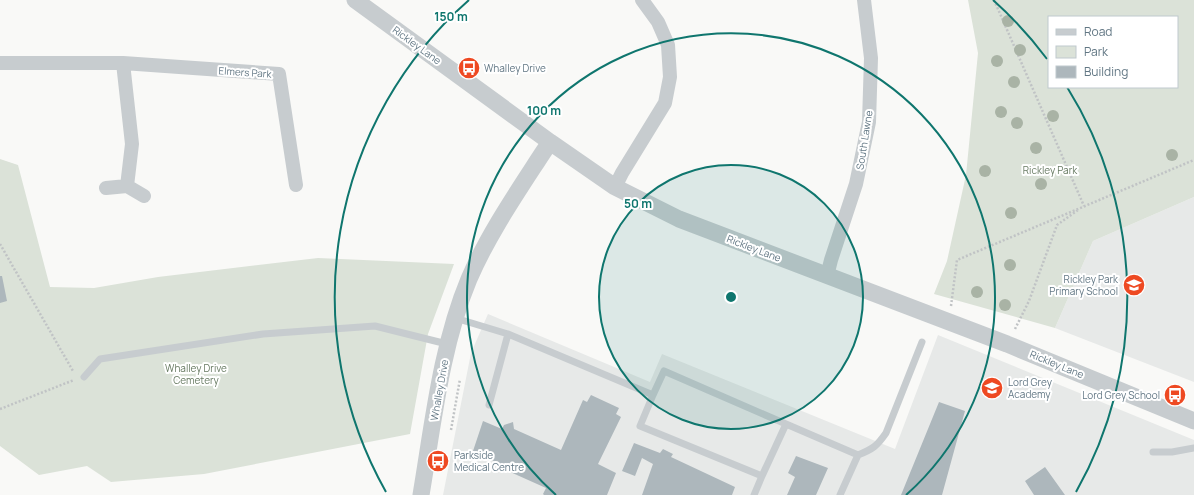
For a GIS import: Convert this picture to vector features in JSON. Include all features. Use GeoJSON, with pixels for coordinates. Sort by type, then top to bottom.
{"type":"FeatureCollection","features":[{"type":"Feature","properties":{"kind":"street"},"geometry":{"type":"LineString","coordinates":[[615,187],[664,103],[670,77],[668,45],[658,22],[642,0]]}},
{"type":"Feature","properties":{"kind":"street","name":"South Lawne"},"geometry":{"type":"LineString","coordinates":[[827,276],[856,184],[869,122],[871,58],[864,0]]}},
{"type":"Feature","properties":{"kind":"street","name":"Rickley Lane"},"geometry":{"type":"LineString","coordinates":[[360,2],[550,142],[615,187],[680,219],[1007,344],[1194,421]]}},
{"type":"Feature","properties":{"kind":"street","name":"Elmers Park"},"geometry":{"type":"LineString","coordinates":[[0,63],[123,63],[279,74],[296,185]]}},
{"type":"Feature","properties":{"kind":"street"},"geometry":{"type":"LineString","coordinates":[[123,63],[132,144],[127,186]]}},
{"type":"Feature","properties":{"kind":"street","name":"Whalley Drive"},"geometry":{"type":"LineString","coordinates":[[421,495],[447,344],[455,318],[469,280],[489,237],[550,142]]}},
{"type":"Feature","properties":{"kind":"street"},"geometry":{"type":"LineString","coordinates":[[106,188],[127,186],[144,196]]}},
{"type":"Feature","properties":{"kind":"lane"},"geometry":{"type":"LineString","coordinates":[[455,318],[508,334],[653,395]]}},
{"type":"Feature","properties":{"kind":"lane"},"geometry":{"type":"LineString","coordinates":[[84,377],[100,359],[263,334],[375,326],[447,344]]}},
{"type":"Feature","properties":{"kind":"lane"},"geometry":{"type":"LineString","coordinates":[[489,405],[508,334]]}},
{"type":"Feature","properties":{"kind":"lane"},"geometry":{"type":"LineString","coordinates":[[840,495],[858,455],[870,450],[878,444],[886,433],[922,342]]}},
{"type":"Feature","properties":{"kind":"lane"},"geometry":{"type":"LineString","coordinates":[[762,476],[640,426],[664,371],[858,455]]}},
{"type":"Feature","properties":{"kind":"lane"},"geometry":{"type":"LineString","coordinates":[[754,495],[786,424]]}},
{"type":"Feature","properties":{"kind":"lane"},"geometry":{"type":"LineString","coordinates":[[1153,452],[1172,452],[1194,448]]}},
{"type":"Feature","properties":{"kind":"path"},"geometry":{"type":"LineString","coordinates":[[994,0],[1084,206]]}},
{"type":"Feature","properties":{"kind":"path"},"geometry":{"type":"LineString","coordinates":[[950,322],[957,260],[1194,160]]}},
{"type":"Feature","properties":{"kind":"path"},"geometry":{"type":"LineString","coordinates":[[1007,344],[1029,301],[1057,225],[1084,206]]}},
{"type":"Feature","properties":{"kind":"path"},"geometry":{"type":"LineString","coordinates":[[0,244],[73,371],[84,377]]}},
{"type":"Feature","properties":{"kind":"path"},"geometry":{"type":"LineString","coordinates":[[0,409],[84,377]]}},
{"type":"Feature","properties":{"kind":"shaded area","name":"Rickley Park Primary School"},"geometry":{"type":"Polygon","coordinates":[[[1194,197],[1194,382],[1055,328],[1093,241],[1194,197]]]}},
{"type":"Feature","properties":{"kind":"shaded area"},"geometry":{"type":"Polygon","coordinates":[[[488,314],[650,382],[662,354],[895,449],[938,335],[1194,440],[1194,495],[443,495],[471,353],[488,314]]]}},
{"type":"Feature","properties":{"kind":"green space","name":"Rickley Park"},"geometry":{"type":"Polygon","coordinates":[[[968,0],[1194,0],[1194,197],[1093,241],[1055,328],[934,294],[947,261],[966,175],[978,53],[968,0]]]}},
{"type":"Feature","properties":{"kind":"green space","name":"Whalley Drive Cemetery"},"geometry":{"type":"Polygon","coordinates":[[[0,159],[18,165],[50,287],[94,288],[158,277],[318,258],[454,264],[428,334],[410,434],[204,474],[111,482],[87,466],[39,475],[0,446],[0,159]]]}},
{"type":"Feature","properties":{"kind":"building"},"geometry":{"type":"Polygon","coordinates":[[[0,276],[2,276],[7,301],[0,303],[0,276]]]}},
{"type":"Feature","properties":{"kind":"building"},"geometry":{"type":"Polygon","coordinates":[[[591,395],[619,408],[616,414],[621,417],[598,464],[616,473],[607,495],[544,495],[543,494],[546,488],[497,466],[497,462],[472,454],[483,421],[502,429],[504,425],[513,422],[514,429],[561,450],[583,400],[587,402],[591,395]]]}},
{"type":"Feature","properties":{"kind":"building"},"geometry":{"type":"Polygon","coordinates":[[[939,402],[965,411],[942,495],[901,495],[939,402]]]}},
{"type":"Feature","properties":{"kind":"building"},"geometry":{"type":"Polygon","coordinates":[[[634,443],[660,453],[663,449],[673,454],[671,457],[735,487],[732,495],[642,495],[653,464],[642,458],[635,476],[622,471],[634,443]]]}},
{"type":"Feature","properties":{"kind":"building"},"geometry":{"type":"Polygon","coordinates":[[[796,456],[828,468],[816,495],[787,495],[795,477],[788,473],[796,456]]]}},
{"type":"Feature","properties":{"kind":"building"},"geometry":{"type":"Polygon","coordinates":[[[1045,467],[1065,495],[1034,495],[1025,481],[1045,467]]]}},
{"type":"Feature","properties":{"kind":"place","name":"Whalley Drive"},"geometry":{"type":"Point","coordinates":[469,68]}},
{"type":"Feature","properties":{"kind":"place","name":"Rickley Park Primary School"},"geometry":{"type":"Point","coordinates":[1134,285]}},
{"type":"Feature","properties":{"kind":"place","name":"Lord Grey Academy"},"geometry":{"type":"Point","coordinates":[992,388]}},
{"type":"Feature","properties":{"kind":"place","name":"Lord Grey School"},"geometry":{"type":"Point","coordinates":[1175,395]}},
{"type":"Feature","properties":{"kind":"place","name":"Parkside Medical Centre"},"geometry":{"type":"Point","coordinates":[438,461]}}]}
